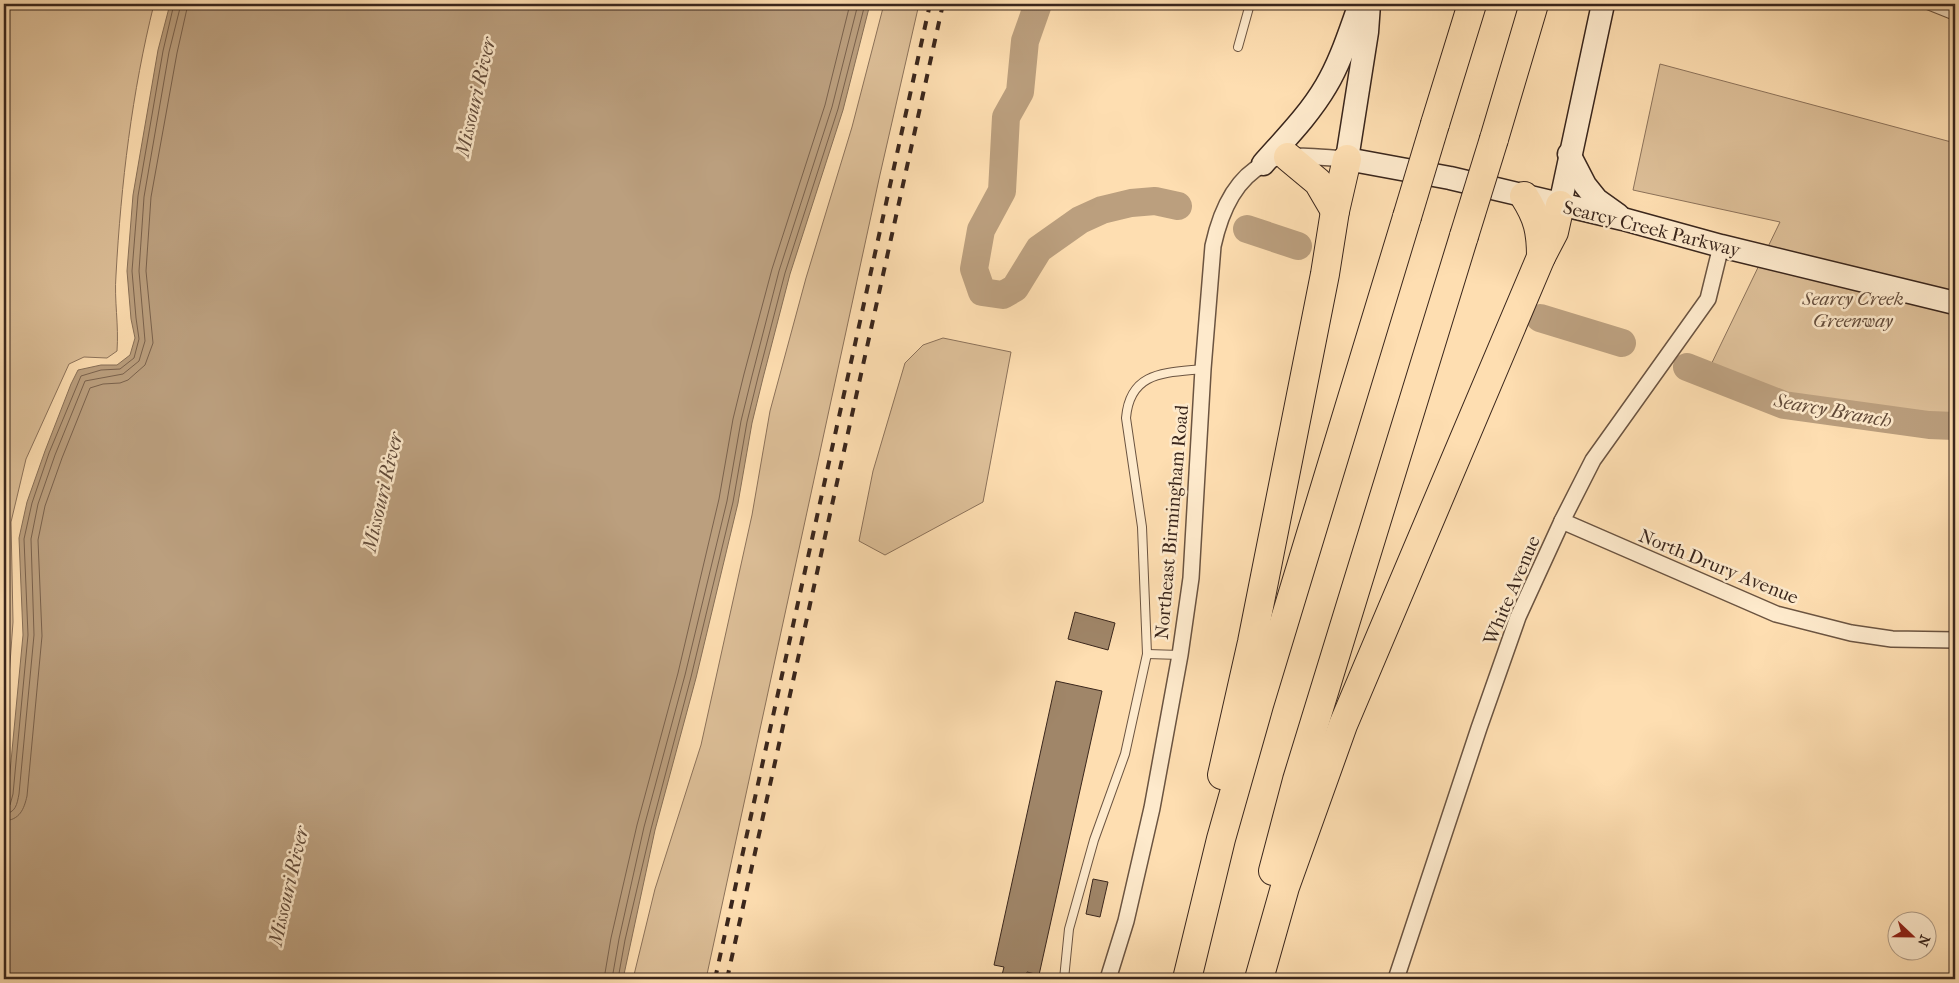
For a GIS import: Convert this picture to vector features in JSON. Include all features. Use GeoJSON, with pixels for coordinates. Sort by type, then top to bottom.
{"type":"FeatureCollection","features":[{"type":"Feature","properties":{"kind":"highway"},"geometry":{"type":"LineString","coordinates":[[1187,979],[1221,839],[1259,705],[1472,4]]}},
{"type":"Feature","properties":{"kind":"highway"},"geometry":{"type":"LineString","coordinates":[[1247,979],[1261,916],[1297,780],[1534,4]]}},
{"type":"Feature","properties":{"kind":"highway"},"geometry":{"type":"LineString","coordinates":[[1221,839],[1219,820],[1220,785],[1250,650],[1325,274],[1335,210],[1347,159]]}},
{"type":"Feature","properties":{"kind":"highway"},"geometry":{"type":"LineString","coordinates":[[1276,161],[1318,182],[1335,210]]}},
{"type":"Feature","properties":{"kind":"highway"},"geometry":{"type":"LineString","coordinates":[[1524,196],[1538,222],[1541,236],[1541,257]]}},
{"type":"Feature","properties":{"kind":"highway"},"geometry":{"type":"LineString","coordinates":[[1259,979],[1285,887],[1343,725],[1541,257],[1554,232],[1560,205]]}},
{"type":"Feature","properties":{"kind":"main road"},"geometry":{"type":"LineString","coordinates":[[1276,161],[1327,84],[1346,43],[1360,4]]}},
{"type":"Feature","properties":{"kind":"main road"},"geometry":{"type":"LineString","coordinates":[[1347,159],[1370,4]]}},
{"type":"Feature","properties":{"kind":"main road"},"geometry":{"type":"LineString","coordinates":[[1560,205],[1602,4]]}},
{"type":"Feature","properties":{"kind":"main road"},"geometry":{"type":"LineString","coordinates":[[1570,154],[1585,185],[1597,200],[1623,219]]}},
{"type":"Feature","properties":{"kind":"main road","name":"Searcy Creek Parkway"},"geometry":{"type":"LineString","coordinates":[[1347,159],[1450,178],[1623,219],[1721,246],[1955,303]]}},
{"type":"Feature","properties":{"kind":"street"},"geometry":{"type":"LineString","coordinates":[[1276,161],[1347,159]]}},
{"type":"Feature","properties":{"kind":"street","name":"Northeast Birmingham Road"},"geometry":{"type":"LineString","coordinates":[[1108,979],[1126,920],[1152,808],[1180,655],[1191,578],[1203,369],[1216,230],[1222,214],[1240,182],[1252,170],[1276,161]]}},
{"type":"Feature","properties":{"kind":"street","name":"White Avenue"},"geometry":{"type":"LineString","coordinates":[[1396,979],[1479,728],[1518,617],[1562,521],[1593,460],[1708,299],[1721,246]]}},
{"type":"Feature","properties":{"kind":"street","name":"North Drury Avenue"},"geometry":{"type":"LineString","coordinates":[[1562,521],[1776,614],[1851,633],[1884,638],[1934,641],[1955,640]]}},
{"type":"Feature","properties":{"kind":"lane"},"geometry":{"type":"LineString","coordinates":[[1238,47],[1250,4]]}},
{"type":"Feature","properties":{"kind":"lane"},"geometry":{"type":"LineString","coordinates":[[1925,4],[1955,16]]}},
{"type":"Feature","properties":{"kind":"lane"},"geometry":{"type":"LineString","coordinates":[[1064,979],[1069,929],[1094,840],[1125,754],[1148,654],[1142,527],[1126,418],[1127,407],[1130,395],[1140,383],[1153,376],[1203,369]]}},
{"type":"Feature","properties":{"kind":"lane"},"geometry":{"type":"LineString","coordinates":[[1148,654],[1180,655]]}},
{"type":"Feature","properties":{"kind":"green space"},"geometry":{"type":"Polygon","coordinates":[[[4,4],[154,4],[139,71],[124,172],[116,284],[117,351],[107,358],[84,357],[69,364],[26,459],[11,522],[13,622],[4,746],[4,4]]]}},
{"type":"Feature","properties":{"kind":"green space"},"geometry":{"type":"Polygon","coordinates":[[[884,4],[919,4],[879,179],[706,979],[633,979],[655,889],[701,745],[752,515],[770,411],[806,278],[852,127],[884,4]]]}},
{"type":"Feature","properties":{"kind":"green space","name":"Searcy Creek Greenway"},"geometry":{"type":"Polygon","coordinates":[[[1660,64],[1955,143],[1955,426],[1929,425],[1784,405],[1706,375],[1780,222],[1633,190],[1660,64]]]}},
{"type":"Feature","properties":{"kind":"green space"},"geometry":{"type":"Polygon","coordinates":[[[943,338],[1011,352],[983,502],[885,555],[859,541],[873,471],[905,363],[923,345],[943,338]]]}},
{"type":"Feature","properties":{"kind":"water","name":"Missouri River"},"geometry":{"type":"Polygon","coordinates":[[[170,4],[870,4],[843,110],[790,274],[763,378],[752,423],[738,503],[696,678],[655,830],[623,979],[4,979],[4,811],[8,793],[23,635],[19,538],[27,502],[45,451],[78,370],[101,365],[117,365],[130,355],[135,338],[131,319],[127,271],[133,195],[158,50],[170,4]]]}},
{"type":"Feature","properties":{"kind":"building"},"geometry":{"type":"Polygon","coordinates":[[[1075,612],[1115,623],[1108,650],[1068,639],[1075,612]]]}},
{"type":"Feature","properties":{"kind":"building"},"geometry":{"type":"Polygon","coordinates":[[[1056,681],[1102,691],[1039,975],[1027,972],[1026,979],[1001,979],[1004,967],[994,965],[1056,681]]]}},
{"type":"Feature","properties":{"kind":"building"},"geometry":{"type":"Polygon","coordinates":[[[1093,879],[1108,882],[1100,917],[1086,914],[1093,879]]]}},
{"type":"Feature","properties":{"kind":"waterway","name":"Searcy Branch"},"geometry":{"type":"LineString","coordinates":[[1038,4],[1025,41],[1020,92],[1006,117],[1002,191],[981,230],[974,269],[982,292],[1003,295],[1015,288],[1039,249],[1080,220],[1102,210],[1131,203],[1155,201],[1178,206]]}},
{"type":"Feature","properties":{"kind":"waterway","name":"Searcy Branch"},"geometry":{"type":"LineString","coordinates":[[1247,229],[1298,246]]}},
{"type":"Feature","properties":{"kind":"waterway","name":"Searcy Branch"},"geometry":{"type":"LineString","coordinates":[[1540,318],[1622,343]]}},
{"type":"Feature","properties":{"kind":"waterway","name":"Searcy Branch"},"geometry":{"type":"LineString","coordinates":[[1687,367],[1784,405],[1929,425],[1955,426]]}},
{"type":"Feature","properties":{"kind":"railway"},"geometry":{"type":"LineString","coordinates":[[715,979],[930,4]]}},
{"type":"Feature","properties":{"kind":"railway"},"geometry":{"type":"LineString","coordinates":[[727,979],[943,4]]}}]}
